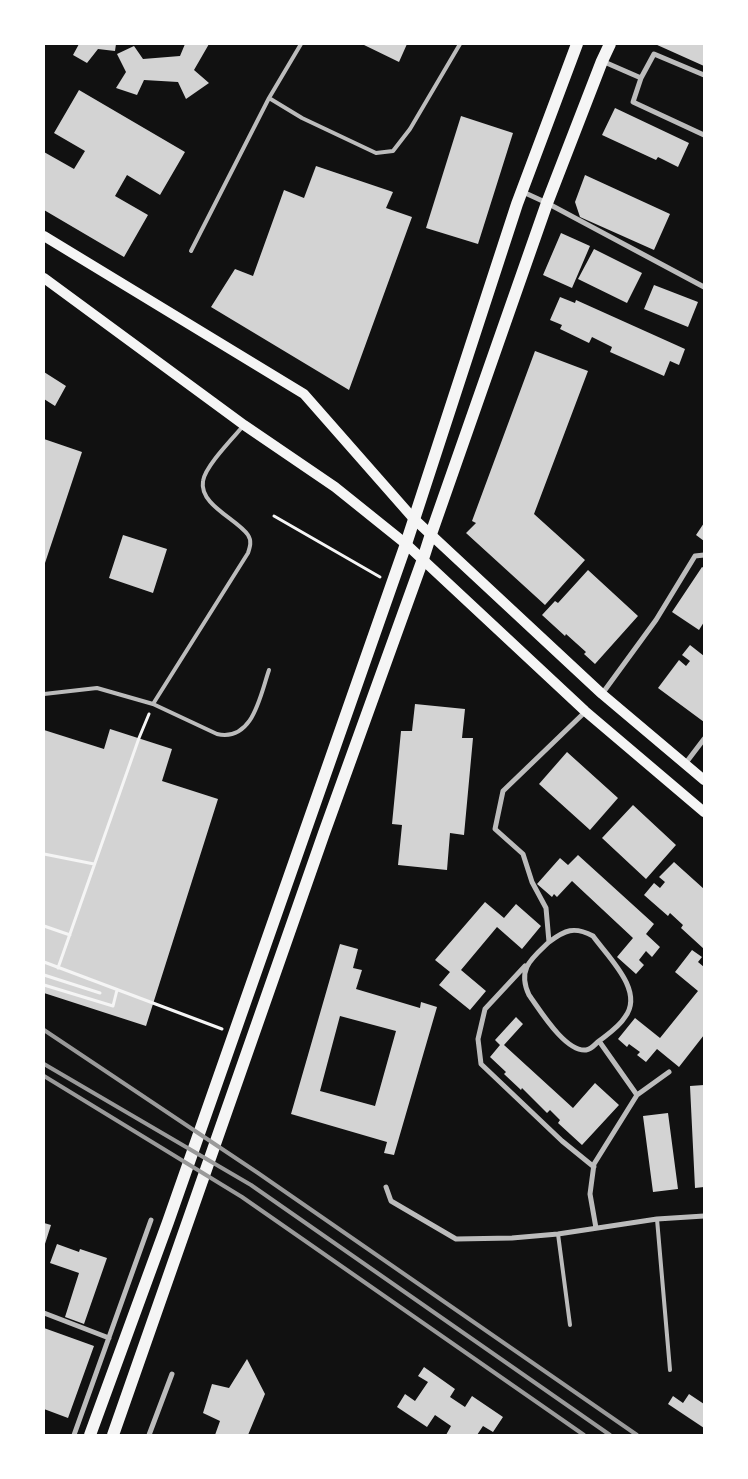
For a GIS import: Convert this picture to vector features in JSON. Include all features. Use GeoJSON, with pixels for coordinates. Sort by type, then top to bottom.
{"type":"FeatureCollection","features":[{"type":"Feature","properties":{"kind":"main road"},"geometry":{"type":"LineString","coordinates":[[113,1435],[547,203],[610,44]]}},
{"type":"Feature","properties":{"kind":"main road"},"geometry":{"type":"LineString","coordinates":[[91,1433],[171,1212],[406,544],[522,192],[574,45]]}},
{"type":"Feature","properties":{"kind":"main road"},"geometry":{"type":"LineString","coordinates":[[44,236],[304,394],[413,518],[602,694],[704,780]]}},
{"type":"Feature","properties":{"kind":"main road"},"geometry":{"type":"LineString","coordinates":[[44,278],[244,425],[335,487],[406,544],[585,711],[704,812]]}},
{"type":"Feature","properties":{"kind":"street"},"geometry":{"type":"LineString","coordinates":[[704,75],[654,54],[641,78],[633,102],[704,135]]}},
{"type":"Feature","properties":{"kind":"street"},"geometry":{"type":"LineString","coordinates":[[602,61],[641,78]]}},
{"type":"Feature","properties":{"kind":"street"},"geometry":{"type":"LineString","coordinates":[[522,192],[547,203],[704,287]]}},
{"type":"Feature","properties":{"kind":"street"},"geometry":{"type":"LineString","coordinates":[[602,694],[656,620],[696,556],[704,555]]}},
{"type":"Feature","properties":{"kind":"street"},"geometry":{"type":"LineString","coordinates":[[549,942],[546,908],[532,882],[523,854],[495,829],[503,791],[585,711]]}},
{"type":"Feature","properties":{"kind":"street"},"geometry":{"type":"LineString","coordinates":[[685,764],[704,739]]}},
{"type":"Feature","properties":{"kind":"street"},"geometry":{"type":"LineString","coordinates":[[527,963],[524,972],[529,995],[561,1037],[578,1048],[586,1050],[618,1026],[630,1009],[632,1000],[628,983],[593,936],[577,930],[560,933],[527,963],[485,1010],[478,1039],[481,1064],[562,1141],[594,1167]]}},
{"type":"Feature","properties":{"kind":"street"},"geometry":{"type":"LineString","coordinates":[[599,1041],[638,1095]]}},
{"type":"Feature","properties":{"kind":"street"},"geometry":{"type":"LineString","coordinates":[[596,1228],[590,1194],[594,1167],[638,1095],[669,1072]]}},
{"type":"Feature","properties":{"kind":"street"},"geometry":{"type":"LineString","coordinates":[[386,1187],[391,1201],[456,1239],[512,1238],[558,1234],[657,1219],[704,1216]]}},
{"type":"Feature","properties":{"kind":"street"},"geometry":{"type":"LineString","coordinates":[[74,1435],[152,1220]]}},
{"type":"Feature","properties":{"kind":"street"},"geometry":{"type":"LineString","coordinates":[[44,1313],[109,1338]]}},
{"type":"Feature","properties":{"kind":"street"},"geometry":{"type":"LineString","coordinates":[[149,1435],[172,1374]]}},
{"type":"Feature","properties":{"kind":"lane"},"geometry":{"type":"LineString","coordinates":[[191,251],[270,98],[301,44]]}},
{"type":"Feature","properties":{"kind":"lane"},"geometry":{"type":"LineString","coordinates":[[270,98],[302,118],[376,154],[393,151],[410,129],[460,44]]}},
{"type":"Feature","properties":{"kind":"lane"},"geometry":{"type":"LineString","coordinates":[[153,704],[248,553],[250,544],[248,535],[215,507],[204,492],[202,481],[208,469],[244,425]]}},
{"type":"Feature","properties":{"kind":"lane"},"geometry":{"type":"LineString","coordinates":[[44,694],[97,688],[153,704],[217,734],[226,736],[244,730],[251,720],[269,670]]}},
{"type":"Feature","properties":{"kind":"lane"},"geometry":{"type":"LineString","coordinates":[[657,1219],[670,1370]]}},
{"type":"Feature","properties":{"kind":"lane"},"geometry":{"type":"LineString","coordinates":[[558,1234],[570,1325]]}},
{"type":"Feature","properties":{"kind":"path"},"geometry":{"type":"LineString","coordinates":[[274,516],[380,577]]}},
{"type":"Feature","properties":{"kind":"path"},"geometry":{"type":"LineString","coordinates":[[58,968],[139,738],[153,704]]}},
{"type":"Feature","properties":{"kind":"path"},"geometry":{"type":"LineString","coordinates":[[44,854],[94,864]]}},
{"type":"Feature","properties":{"kind":"path"},"geometry":{"type":"LineString","coordinates":[[44,926],[70,936]]}},
{"type":"Feature","properties":{"kind":"path"},"geometry":{"type":"LineString","coordinates":[[44,962],[222,1030],[226,1020]]}},
{"type":"Feature","properties":{"kind":"path"},"geometry":{"type":"LineString","coordinates":[[44,975],[100,993]]}},
{"type":"Feature","properties":{"kind":"path"},"geometry":{"type":"LineString","coordinates":[[44,985],[113,1006],[118,990]]}},
{"type":"Feature","properties":{"kind":"building"},"geometry":{"type":"Polygon","coordinates":[[[79,44],[116,44],[115,51],[98,49],[87,63],[73,55],[79,44]]]}},
{"type":"Feature","properties":{"kind":"building"},"geometry":{"type":"Polygon","coordinates":[[[185,44],[209,44],[194,70],[209,83],[186,99],[178,82],[144,80],[137,95],[116,88],[126,72],[117,54],[134,46],[143,59],[180,56],[185,44]]]}},
{"type":"Feature","properties":{"kind":"building"},"geometry":{"type":"Polygon","coordinates":[[[362,44],[407,44],[399,62],[362,44]]]}},
{"type":"Feature","properties":{"kind":"building"},"geometry":{"type":"Polygon","coordinates":[[[655,44],[704,44],[704,66],[655,44]]]}},
{"type":"Feature","properties":{"kind":"building"},"geometry":{"type":"Polygon","coordinates":[[[79,90],[185,152],[160,195],[127,175],[115,196],[148,215],[124,257],[44,210],[44,152],[74,169],[85,151],[54,133],[79,90]]]}},
{"type":"Feature","properties":{"kind":"building"},"geometry":{"type":"Polygon","coordinates":[[[615,108],[689,143],[678,167],[658,157],[656,160],[602,135],[615,108]]]}},
{"type":"Feature","properties":{"kind":"building"},"geometry":{"type":"Polygon","coordinates":[[[461,116],[513,133],[478,244],[426,228],[461,116]]]}},
{"type":"Feature","properties":{"kind":"building"},"geometry":{"type":"Polygon","coordinates":[[[316,166],[393,192],[386,208],[412,217],[349,390],[211,307],[235,269],[253,276],[284,190],[304,198],[316,166]]]}},
{"type":"Feature","properties":{"kind":"building"},"geometry":{"type":"Polygon","coordinates":[[[585,175],[670,214],[654,250],[580,217],[575,202],[585,175]]]}},
{"type":"Feature","properties":{"kind":"building"},"geometry":{"type":"Polygon","coordinates":[[[561,233],[590,246],[572,288],[543,275],[561,233]]]}},
{"type":"Feature","properties":{"kind":"building"},"geometry":{"type":"Polygon","coordinates":[[[594,249],[642,273],[627,303],[578,279],[594,249]]]}},
{"type":"Feature","properties":{"kind":"building"},"geometry":{"type":"Polygon","coordinates":[[[654,285],[698,302],[688,327],[644,309],[654,285]]]}},
{"type":"Feature","properties":{"kind":"building"},"geometry":{"type":"Polygon","coordinates":[[[560,297],[575,303],[576,300],[685,349],[679,365],[670,361],[664,376],[610,352],[612,347],[592,337],[589,343],[560,329],[562,325],[550,320],[560,297]]]}},
{"type":"Feature","properties":{"kind":"building"},"geometry":{"type":"Polygon","coordinates":[[[535,351],[588,371],[534,514],[585,560],[545,605],[466,533],[476,523],[472,521],[535,351]]]}},
{"type":"Feature","properties":{"kind":"building"},"geometry":{"type":"Polygon","coordinates":[[[44,372],[66,386],[55,406],[44,399],[44,372]]]}},
{"type":"Feature","properties":{"kind":"building"},"geometry":{"type":"Polygon","coordinates":[[[44,439],[82,452],[44,566],[44,439]]]}},
{"type":"Feature","properties":{"kind":"building"},"geometry":{"type":"Polygon","coordinates":[[[704,523],[704,541],[696,535],[704,523]]]}},
{"type":"Feature","properties":{"kind":"building"},"geometry":{"type":"Polygon","coordinates":[[[123,535],[167,549],[153,593],[109,578],[123,535]]]}},
{"type":"Feature","properties":{"kind":"building"},"geometry":{"type":"Polygon","coordinates":[[[702,567],[704,568],[704,622],[699,630],[672,612],[702,567]]]}},
{"type":"Feature","properties":{"kind":"building"},"geometry":{"type":"Polygon","coordinates":[[[588,570],[638,616],[595,664],[584,654],[586,652],[542,615],[555,601],[558,603],[588,570]]]}},
{"type":"Feature","properties":{"kind":"building"},"geometry":{"type":"Polygon","coordinates":[[[690,645],[704,656],[704,722],[658,688],[679,660],[686,666],[690,661],[682,655],[690,645]]]}},
{"type":"Feature","properties":{"kind":"building"},"geometry":{"type":"Polygon","coordinates":[[[415,704],[465,709],[462,738],[473,738],[464,835],[450,833],[447,870],[398,865],[402,825],[392,824],[401,731],[412,731],[415,704]]]}},
{"type":"Feature","properties":{"kind":"building"},"geometry":{"type":"Polygon","coordinates":[[[110,729],[172,749],[162,781],[218,799],[146,1026],[44,993],[44,730],[104,749],[110,729]]]}},
{"type":"Feature","properties":{"kind":"building"},"geometry":{"type":"Polygon","coordinates":[[[567,752],[618,798],[590,830],[539,784],[567,752]]]}},
{"type":"Feature","properties":{"kind":"building"},"geometry":{"type":"Polygon","coordinates":[[[633,805],[676,845],[646,879],[602,838],[633,805]]]}},
{"type":"Feature","properties":{"kind":"building"},"geometry":{"type":"Polygon","coordinates":[[[578,855],[654,924],[646,934],[660,947],[652,957],[646,951],[639,960],[644,965],[636,974],[617,957],[633,938],[572,881],[557,897],[554,894],[552,897],[537,884],[560,858],[568,865],[578,855]]]}},
{"type":"Feature","properties":{"kind":"building"},"geometry":{"type":"Polygon","coordinates":[[[674,862],[704,889],[704,949],[681,928],[683,925],[670,913],[668,916],[644,895],[654,883],[660,888],[665,882],[659,877],[674,862]]]}},
{"type":"Feature","properties":{"kind":"building"},"geometry":{"type":"Polygon","coordinates":[[[485,902],[504,918],[516,904],[541,926],[522,949],[497,927],[461,970],[486,991],[470,1010],[439,985],[450,972],[435,960],[485,902]]]}},
{"type":"Feature","properties":{"kind":"building"},"geometry":{"type":"Polygon","coordinates":[[[340,944],[358,949],[353,968],[362,970],[356,989],[420,1008],[421,1002],[437,1007],[394,1155],[384,1153],[387,1142],[291,1114],[340,944]],[[340,1016],[320,1091],[375,1106],[396,1031],[340,1016]]]}},
{"type":"Feature","properties":{"kind":"building"},"geometry":{"type":"Polygon","coordinates":[[[692,950],[702,957],[698,962],[704,967],[704,1035],[679,1067],[657,1049],[646,1062],[637,1055],[640,1052],[629,1044],[627,1047],[618,1039],[635,1018],[660,1038],[698,991],[675,972],[692,950]]]}},
{"type":"Feature","properties":{"kind":"building"},"geometry":{"type":"Polygon","coordinates":[[[516,1017],[523,1024],[504,1045],[573,1108],[595,1083],[619,1105],[582,1145],[558,1123],[560,1120],[550,1110],[547,1113],[522,1088],[521,1090],[504,1074],[506,1072],[490,1057],[500,1045],[495,1040],[516,1017]]]}},
{"type":"Feature","properties":{"kind":"building"},"geometry":{"type":"Polygon","coordinates":[[[704,1085],[704,1187],[695,1188],[690,1086],[704,1085]]]}},
{"type":"Feature","properties":{"kind":"building"},"geometry":{"type":"Polygon","coordinates":[[[668,1113],[678,1189],[653,1192],[643,1116],[668,1113]]]}},
{"type":"Feature","properties":{"kind":"building"},"geometry":{"type":"Polygon","coordinates":[[[44,1223],[51,1225],[44,1247],[44,1223]]]}},
{"type":"Feature","properties":{"kind":"building"},"geometry":{"type":"Polygon","coordinates":[[[57,1244],[79,1252],[80,1249],[107,1258],[84,1324],[65,1317],[79,1273],[50,1263],[57,1244]]]}},
{"type":"Feature","properties":{"kind":"building"},"geometry":{"type":"Polygon","coordinates":[[[44,1328],[94,1346],[68,1418],[44,1409],[44,1328]]]}},
{"type":"Feature","properties":{"kind":"building"},"geometry":{"type":"Polygon","coordinates":[[[247,1359],[265,1394],[248,1435],[215,1435],[220,1421],[203,1413],[212,1384],[229,1388],[247,1359]]]}},
{"type":"Feature","properties":{"kind":"building"},"geometry":{"type":"Polygon","coordinates":[[[424,1367],[455,1389],[450,1397],[465,1407],[472,1396],[503,1417],[493,1432],[483,1426],[477,1435],[446,1435],[451,1426],[435,1415],[427,1427],[397,1407],[405,1394],[415,1401],[428,1382],[418,1376],[424,1367]]]}},
{"type":"Feature","properties":{"kind":"building"},"geometry":{"type":"Polygon","coordinates":[[[689,1394],[704,1404],[704,1428],[668,1404],[673,1396],[683,1403],[689,1394]]]}},
{"type":"Feature","properties":{"kind":"railway"},"geometry":{"type":"LineString","coordinates":[[44,1030],[258,1173],[637,1435]]}},
{"type":"Feature","properties":{"kind":"railway"},"geometry":{"type":"LineString","coordinates":[[44,1064],[251,1185],[610,1435]]}},
{"type":"Feature","properties":{"kind":"railway"},"geometry":{"type":"LineString","coordinates":[[44,1076],[242,1197],[584,1435]]}}]}
